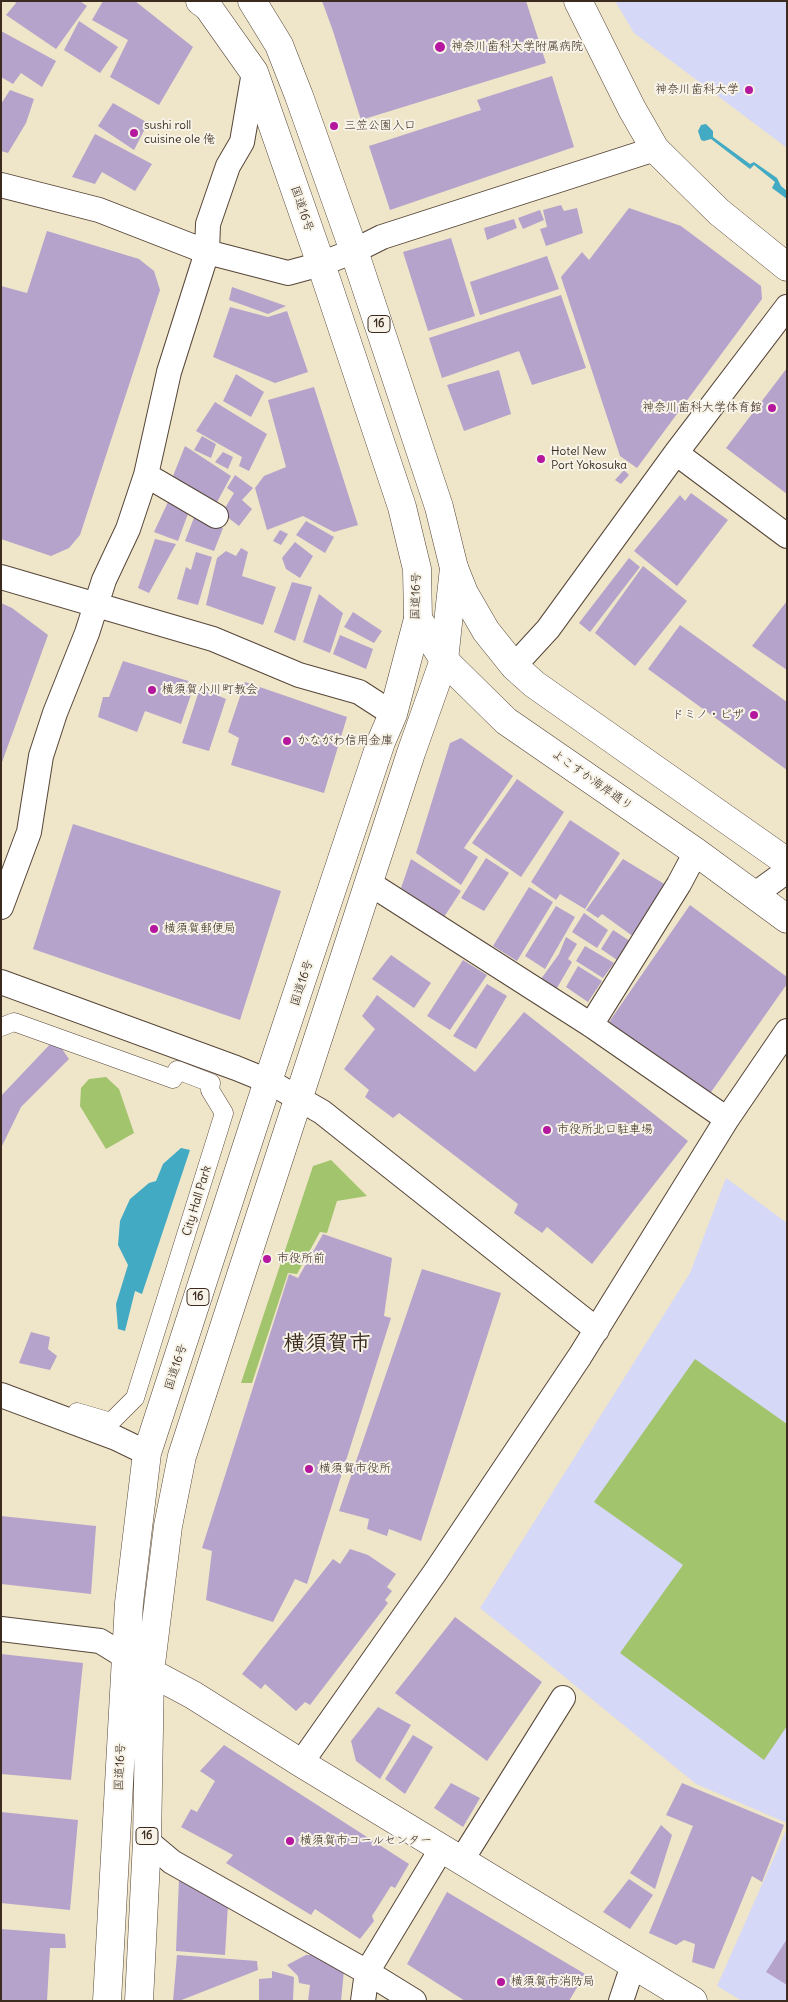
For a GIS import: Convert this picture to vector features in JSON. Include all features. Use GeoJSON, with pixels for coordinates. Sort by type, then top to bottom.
{"type":"FeatureCollection","features":[{"type":"Feature","properties":{"kind":"main road","name":"国道16号"},"geometry":{"type":"LineString","coordinates":[[107,2001],[129,1603],[148,1454],[268,1081],[392,714],[418,619],[417,569],[402,507],[321,264],[254,72],[208,7],[200,1]]}},
{"type":"Feature","properties":{"kind":"main road","name":"16"},"geometry":{"type":"LineString","coordinates":[[139,2001],[147,1841],[150,1672],[168,1526],[182,1456],[369,883],[444,660],[454,568],[439,507],[354,251],[299,96],[279,45],[252,1]]}},
{"type":"Feature","properties":{"kind":"main road"},"geometry":{"type":"LineString","coordinates":[[578,1],[632,110],[655,149],[719,212],[787,267]]}},
{"type":"Feature","properties":{"kind":"main road"},"geometry":{"type":"LineString","coordinates":[[454,568],[464,593],[482,623],[514,666],[534,684],[787,862]]}},
{"type":"Feature","properties":{"kind":"main road","name":"よこすか海岸通り"},"geometry":{"type":"LineString","coordinates":[[418,619],[444,660],[506,721],[696,852],[787,919]]}},
{"type":"Feature","properties":{"kind":"main road"},"geometry":{"type":"LineString","coordinates":[[150,1672],[193,1695],[301,1763],[693,2001]]}},
{"type":"Feature","properties":{"kind":"street"},"geometry":{"type":"LineString","coordinates":[[1,907],[29,832],[42,756],[55,713],[97,604],[104,580],[128,529],[146,475],[169,372],[207,252],[208,224],[228,166],[242,142],[254,72]]}},
{"type":"Feature","properties":{"kind":"street"},"geometry":{"type":"LineString","coordinates":[[1,185],[99,210],[207,252],[288,273],[321,264],[382,237],[655,149]]}},
{"type":"Feature","properties":{"kind":"street"},"geometry":{"type":"LineString","coordinates":[[514,666],[548,629],[676,453],[787,307]]}},
{"type":"Feature","properties":{"kind":"street"},"geometry":{"type":"LineString","coordinates":[[676,453],[787,536]]}},
{"type":"Feature","properties":{"kind":"street"},"geometry":{"type":"LineString","coordinates":[[146,475],[216,516]]}},
{"type":"Feature","properties":{"kind":"street"},"geometry":{"type":"LineString","coordinates":[[1,577],[213,639],[299,675],[358,692],[392,714]]}},
{"type":"Feature","properties":{"kind":"street"},"geometry":{"type":"LineString","coordinates":[[591,1026],[679,884],[696,852]]}},
{"type":"Feature","properties":{"kind":"street"},"geometry":{"type":"LineString","coordinates":[[754,894],[787,871]]}},
{"type":"Feature","properties":{"kind":"street"},"geometry":{"type":"LineString","coordinates":[[369,883],[591,1026],[727,1118]]}},
{"type":"Feature","properties":{"kind":"street"},"geometry":{"type":"LineString","coordinates":[[1,982],[236,1068],[268,1081],[322,1112],[597,1330]]}},
{"type":"Feature","properties":{"kind":"street","name":"City Hall Park"},"geometry":{"type":"LineString","coordinates":[[1,1027],[14,1022],[173,1079],[177,1070],[186,1073],[211,1083],[210,1090],[224,1113],[135,1398],[111,1422],[1,1386]]}},
{"type":"Feature","properties":{"kind":"street"},"geometry":{"type":"LineString","coordinates":[[301,1763],[436,1571],[597,1330],[727,1118],[787,1031]]}},
{"type":"Feature","properties":{"kind":"street"},"geometry":{"type":"LineString","coordinates":[[1,1395],[116,1438],[148,1454]]}},
{"type":"Feature","properties":{"kind":"street"},"geometry":{"type":"LineString","coordinates":[[1,1629],[100,1641],[150,1672]]}},
{"type":"Feature","properties":{"kind":"street"},"geometry":{"type":"LineString","coordinates":[[362,2001],[367,1972],[563,1698]]}},
{"type":"Feature","properties":{"kind":"street"},"geometry":{"type":"LineString","coordinates":[[147,1841],[172,1862],[367,1972],[414,2001]]}},
{"type":"Feature","properties":{"kind":"street"},"geometry":{"type":"LineString","coordinates":[[621,2001],[633,1965]]}},
{"type":"Feature","properties":{"kind":"shaded area","name":"神奈川歯科大学"},"geometry":{"type":"Polygon","coordinates":[[[615,1],[787,1],[787,148],[634,33],[615,1]]]}},
{"type":"Feature","properties":{"kind":"shaded area"},"geometry":{"type":"Polygon","coordinates":[[[726,1178],[787,1223],[787,1823],[696,1784],[480,1608],[690,1273],[726,1178]]]}},
{"type":"Feature","properties":{"kind":"shaded area"},"geometry":{"type":"Polygon","coordinates":[[[787,1828],[787,2001],[742,2001],[717,1986],[787,1828]]]}},
{"type":"Feature","properties":{"kind":"green space"},"geometry":{"type":"Polygon","coordinates":[[[106,1077],[119,1089],[134,1133],[106,1149],[80,1106],[81,1088],[89,1079],[106,1077]]]}},
{"type":"Feature","properties":{"kind":"green space"},"geometry":{"type":"Polygon","coordinates":[[[331,1160],[367,1196],[337,1201],[327,1233],[320,1232],[297,1274],[288,1273],[252,1383],[241,1383],[313,1166],[331,1160]]]}},
{"type":"Feature","properties":{"kind":"green space"},"geometry":{"type":"Polygon","coordinates":[[[695,1359],[787,1424],[787,1726],[764,1760],[620,1653],[683,1565],[594,1502],[695,1359]]]}},
{"type":"Feature","properties":{"kind":"water"},"geometry":{"type":"Polygon","coordinates":[[[706,124],[713,131],[713,137],[750,164],[754,162],[777,178],[781,186],[787,191],[787,199],[772,188],[775,182],[754,165],[750,169],[711,139],[701,140],[698,131],[701,125],[706,124]]]}},
{"type":"Feature","properties":{"kind":"water"},"geometry":{"type":"Polygon","coordinates":[[[181,1148],[190,1150],[142,1294],[135,1291],[125,1331],[118,1329],[116,1304],[128,1265],[118,1245],[120,1221],[130,1199],[149,1183],[156,1181],[163,1164],[181,1148]]]}},
{"type":"Feature","properties":{"kind":"building"},"geometry":{"type":"Polygon","coordinates":[[[14,1],[80,1],[87,6],[56,49],[6,15],[16,3],[14,1]]]}},
{"type":"Feature","properties":{"kind":"building"},"geometry":{"type":"Polygon","coordinates":[[[103,1],[135,1],[193,47],[159,105],[110,77],[128,40],[92,20],[103,1]]]}},
{"type":"Feature","properties":{"kind":"building","name":"神奈川歯科大学附属病院"},"geometry":{"type":"Polygon","coordinates":[[[322,1],[526,1],[546,63],[361,120],[322,1]]]}},
{"type":"Feature","properties":{"kind":"building"},"geometry":{"type":"Polygon","coordinates":[[[79,21],[118,47],[100,73],[64,50],[79,21]]]}},
{"type":"Feature","properties":{"kind":"building"},"geometry":{"type":"Polygon","coordinates":[[[1,31],[56,61],[42,87],[21,73],[13,84],[1,77],[1,31]]]}},
{"type":"Feature","properties":{"kind":"building"},"geometry":{"type":"Polygon","coordinates":[[[552,76],[574,147],[390,210],[369,146],[481,110],[477,100],[552,76]]]}},
{"type":"Feature","properties":{"kind":"building"},"geometry":{"type":"Polygon","coordinates":[[[10,90],[34,99],[26,123],[8,153],[1,151],[1,104],[10,90]]]}},
{"type":"Feature","properties":{"kind":"building"},"geometry":{"type":"Polygon","coordinates":[[[113,103],[148,123],[134,150],[98,126],[113,103]]]}},
{"type":"Feature","properties":{"kind":"building"},"geometry":{"type":"Polygon","coordinates":[[[95,134],[152,164],[135,191],[102,172],[95,184],[72,177],[95,134]]]}},
{"type":"Feature","properties":{"kind":"building"},"geometry":{"type":"Polygon","coordinates":[[[561,205],[564,211],[577,208],[583,233],[546,246],[540,229],[547,227],[543,210],[561,205]]]}},
{"type":"Feature","properties":{"kind":"building"},"geometry":{"type":"Polygon","coordinates":[[[629,208],[681,226],[761,286],[762,299],[637,468],[620,456],[561,277],[582,252],[589,260],[629,208]]]}},
{"type":"Feature","properties":{"kind":"building"},"geometry":{"type":"Polygon","coordinates":[[[540,210],[544,220],[523,229],[518,218],[540,210]]]}},
{"type":"Feature","properties":{"kind":"building"},"geometry":{"type":"Polygon","coordinates":[[[514,219],[517,228],[487,240],[484,228],[514,219]]]}},
{"type":"Feature","properties":{"kind":"building"},"geometry":{"type":"Polygon","coordinates":[[[47,231],[139,259],[154,271],[160,290],[80,535],[69,548],[51,556],[1,539],[1,286],[27,293],[47,231]]]}},
{"type":"Feature","properties":{"kind":"building"},"geometry":{"type":"Polygon","coordinates":[[[451,238],[475,316],[428,331],[403,252],[451,238]]]}},
{"type":"Feature","properties":{"kind":"building"},"geometry":{"type":"Polygon","coordinates":[[[547,256],[559,289],[480,315],[470,282],[547,256]]]}},
{"type":"Feature","properties":{"kind":"building"},"geometry":{"type":"Polygon","coordinates":[[[232,287],[286,306],[268,314],[229,300],[232,287]]]}},
{"type":"Feature","properties":{"kind":"building"},"geometry":{"type":"Polygon","coordinates":[[[561,295],[586,368],[532,385],[519,351],[442,378],[429,338],[561,295]]]}},
{"type":"Feature","properties":{"kind":"building"},"geometry":{"type":"Polygon","coordinates":[[[230,307],[268,317],[287,311],[308,372],[275,383],[213,357],[230,307]]]}},
{"type":"Feature","properties":{"kind":"building","name":"神奈川歯科大学体育館"},"geometry":{"type":"Polygon","coordinates":[[[787,368],[787,494],[726,448],[787,368]]]}},
{"type":"Feature","properties":{"kind":"building"},"geometry":{"type":"Polygon","coordinates":[[[499,370],[511,414],[464,431],[447,385],[499,370]]]}},
{"type":"Feature","properties":{"kind":"building"},"geometry":{"type":"Polygon","coordinates":[[[236,374],[264,392],[251,417],[223,401],[236,374]]]}},
{"type":"Feature","properties":{"kind":"building"},"geometry":{"type":"Polygon","coordinates":[[[314,387],[358,525],[334,532],[303,516],[267,530],[255,488],[264,476],[286,467],[268,400],[314,387]]]}},
{"type":"Feature","properties":{"kind":"building"},"geometry":{"type":"Polygon","coordinates":[[[215,402],[267,434],[249,471],[239,466],[242,457],[196,431],[215,402]]]}},
{"type":"Feature","properties":{"kind":"building"},"geometry":{"type":"Polygon","coordinates":[[[202,436],[216,444],[211,458],[194,450],[202,436]]]}},
{"type":"Feature","properties":{"kind":"building"},"geometry":{"type":"Polygon","coordinates":[[[185,446],[231,476],[215,506],[171,481],[185,446]]]}},
{"type":"Feature","properties":{"kind":"building"},"geometry":{"type":"Polygon","coordinates":[[[223,452],[233,457],[228,469],[215,462],[223,452]]]}},
{"type":"Feature","properties":{"kind":"building"},"geometry":{"type":"Polygon","coordinates":[[[624,470],[629,475],[621,484],[615,480],[624,470]]]}},
{"type":"Feature","properties":{"kind":"building"},"geometry":{"type":"Polygon","coordinates":[[[235,475],[253,488],[242,500],[252,509],[239,526],[222,513],[234,493],[227,488],[235,475]]]}},
{"type":"Feature","properties":{"kind":"building"},"geometry":{"type":"Polygon","coordinates":[[[691,493],[728,520],[677,586],[634,551],[680,495],[685,501],[691,493]]]}},
{"type":"Feature","properties":{"kind":"building"},"geometry":{"type":"Polygon","coordinates":[[[168,502],[189,511],[178,541],[154,532],[168,502]]]}},
{"type":"Feature","properties":{"kind":"building"},"geometry":{"type":"Polygon","coordinates":[[[195,515],[223,528],[214,551],[185,541],[195,515]]]}},
{"type":"Feature","properties":{"kind":"building"},"geometry":{"type":"Polygon","coordinates":[[[306,521],[334,537],[325,553],[296,535],[306,521]]]}},
{"type":"Feature","properties":{"kind":"building"},"geometry":{"type":"Polygon","coordinates":[[[280,530],[288,534],[281,545],[273,541],[280,530]]]}},
{"type":"Feature","properties":{"kind":"building"},"geometry":{"type":"Polygon","coordinates":[[[155,539],[176,544],[149,593],[138,588],[155,539]]]}},
{"type":"Feature","properties":{"kind":"building"},"geometry":{"type":"Polygon","coordinates":[[[295,542],[313,556],[300,578],[286,569],[282,558],[295,542]]]}},
{"type":"Feature","properties":{"kind":"building"},"geometry":{"type":"Polygon","coordinates":[[[241,548],[248,552],[242,576],[276,587],[263,625],[206,605],[217,558],[226,551],[236,556],[241,548]]]}},
{"type":"Feature","properties":{"kind":"building"},"geometry":{"type":"Polygon","coordinates":[[[196,552],[212,557],[198,605],[177,599],[186,567],[191,570],[196,552]]]}},
{"type":"Feature","properties":{"kind":"building"},"geometry":{"type":"Polygon","coordinates":[[[629,558],[640,567],[590,632],[579,623],[629,558]]]}},
{"type":"Feature","properties":{"kind":"building"},"geometry":{"type":"Polygon","coordinates":[[[643,566],[687,601],[635,666],[595,633],[643,566]]]}},
{"type":"Feature","properties":{"kind":"building"},"geometry":{"type":"Polygon","coordinates":[[[292,582],[312,587],[295,641],[274,632],[292,582]]]}},
{"type":"Feature","properties":{"kind":"building"},"geometry":{"type":"Polygon","coordinates":[[[319,594],[343,613],[330,653],[303,642],[319,594]]]}},
{"type":"Feature","properties":{"kind":"building"},"geometry":{"type":"Polygon","coordinates":[[[787,601],[787,670],[752,646],[787,601]]]}},
{"type":"Feature","properties":{"kind":"building"},"geometry":{"type":"Polygon","coordinates":[[[1,603],[12,608],[48,635],[1,765],[1,603]]]}},
{"type":"Feature","properties":{"kind":"building"},"geometry":{"type":"Polygon","coordinates":[[[353,612],[382,631],[374,643],[344,627],[353,612]]]}},
{"type":"Feature","properties":{"kind":"building"},"geometry":{"type":"Polygon","coordinates":[[[680,625],[787,702],[787,770],[648,669],[680,625]]]}},
{"type":"Feature","properties":{"kind":"building"},"geometry":{"type":"Polygon","coordinates":[[[340,635],[373,649],[366,669],[333,654],[340,635]]]}},
{"type":"Feature","properties":{"kind":"building","name":"横須賀小川町教会"},"geometry":{"type":"Polygon","coordinates":[[[123,661],[195,683],[181,724],[145,711],[137,732],[98,717],[103,697],[109,697],[123,661]]]}},
{"type":"Feature","properties":{"kind":"building"},"geometry":{"type":"Polygon","coordinates":[[[245,682],[347,717],[324,793],[231,765],[239,738],[228,732],[245,682]]]}},
{"type":"Feature","properties":{"kind":"building"},"geometry":{"type":"Polygon","coordinates":[[[200,688],[226,699],[209,751],[182,743],[200,688]]]}},
{"type":"Feature","properties":{"kind":"building"},"geometry":{"type":"Polygon","coordinates":[[[461,738],[513,776],[464,848],[478,857],[461,885],[416,853],[450,743],[461,738]]]}},
{"type":"Feature","properties":{"kind":"building"},"geometry":{"type":"Polygon","coordinates":[[[517,779],[564,812],[521,877],[472,843],[517,779]]]}},
{"type":"Feature","properties":{"kind":"building"},"geometry":{"type":"Polygon","coordinates":[[[570,820],[620,853],[585,909],[560,894],[556,900],[531,882],[570,820]]]}},
{"type":"Feature","properties":{"kind":"building"},"geometry":{"type":"Polygon","coordinates":[[[73,824],[281,891],[240,1020],[33,949],[73,824]]]}},
{"type":"Feature","properties":{"kind":"building"},"geometry":{"type":"Polygon","coordinates":[[[486,858],[509,873],[484,911],[461,898],[486,858]]]}},
{"type":"Feature","properties":{"kind":"building"},"geometry":{"type":"Polygon","coordinates":[[[411,859],[461,891],[444,917],[401,888],[411,859]]]}},
{"type":"Feature","properties":{"kind":"building"},"geometry":{"type":"Polygon","coordinates":[[[623,859],[666,885],[634,937],[602,914],[598,918],[586,910],[623,859]]]}},
{"type":"Feature","properties":{"kind":"building"},"geometry":{"type":"Polygon","coordinates":[[[529,887],[553,902],[517,961],[493,946],[529,887]]]}},
{"type":"Feature","properties":{"kind":"building"},"geometry":{"type":"Polygon","coordinates":[[[690,905],[787,977],[787,984],[709,1095],[609,1022],[690,905]]]}},
{"type":"Feature","properties":{"kind":"building"},"geometry":{"type":"Polygon","coordinates":[[[556,906],[575,917],[545,969],[525,956],[556,906]]]}},
{"type":"Feature","properties":{"kind":"building"},"geometry":{"type":"Polygon","coordinates":[[[584,913],[608,930],[597,948],[572,932],[584,913]]]}},
{"type":"Feature","properties":{"kind":"building"},"geometry":{"type":"Polygon","coordinates":[[[613,930],[630,941],[617,960],[601,949],[613,930]]]}},
{"type":"Feature","properties":{"kind":"building"},"geometry":{"type":"Polygon","coordinates":[[[566,937],[577,944],[568,959],[572,962],[557,988],[541,979],[559,954],[566,937]]]}},
{"type":"Feature","properties":{"kind":"building"},"geometry":{"type":"Polygon","coordinates":[[[585,946],[614,963],[603,978],[576,961],[585,946]]]}},
{"type":"Feature","properties":{"kind":"building"},"geometry":{"type":"Polygon","coordinates":[[[391,955],[431,983],[414,1008],[372,979],[391,955]]]}},
{"type":"Feature","properties":{"kind":"building"},"geometry":{"type":"Polygon","coordinates":[[[463,960],[487,975],[450,1030],[427,1016],[463,960]]]}},
{"type":"Feature","properties":{"kind":"building"},"geometry":{"type":"Polygon","coordinates":[[[578,966],[602,981],[588,1002],[566,987],[578,966]]]}},
{"type":"Feature","properties":{"kind":"building"},"geometry":{"type":"Polygon","coordinates":[[[487,984],[507,996],[476,1049],[453,1036],[487,984]]]}},
{"type":"Feature","properties":{"kind":"building","name":"市役所北口駐車場"},"geometry":{"type":"Polygon","coordinates":[[[377,995],[475,1072],[524,1012],[688,1141],[592,1264],[547,1227],[542,1233],[514,1213],[518,1204],[399,1113],[393,1118],[365,1097],[369,1090],[344,1069],[375,1029],[362,1016],[377,995]]]}},
{"type":"Feature","properties":{"kind":"building"},"geometry":{"type":"Polygon","coordinates":[[[55,1039],[69,1059],[21,1107],[1,1148],[1,1096],[55,1039]]]}},
{"type":"Feature","properties":{"kind":"building"},"geometry":{"type":"Polygon","coordinates":[[[323,1234],[392,1258],[384,1316],[391,1318],[307,1584],[295,1579],[273,1622],[206,1600],[212,1551],[202,1548],[289,1274],[298,1278],[323,1234]]]}},
{"type":"Feature","properties":{"kind":"building"},"geometry":{"type":"Polygon","coordinates":[[[422,1269],[501,1293],[421,1541],[389,1529],[387,1536],[367,1529],[369,1519],[339,1511],[422,1269]]]}},
{"type":"Feature","properties":{"kind":"building"},"geometry":{"type":"Polygon","coordinates":[[[31,1332],[50,1337],[48,1349],[57,1356],[50,1370],[19,1363],[31,1332]]]}},
{"type":"Feature","properties":{"kind":"building"},"geometry":{"type":"Polygon","coordinates":[[[1,1516],[96,1526],[91,1594],[1,1584],[1,1516]]]}},
{"type":"Feature","properties":{"kind":"building"},"geometry":{"type":"Polygon","coordinates":[[[350,1549],[368,1555],[396,1574],[387,1587],[392,1591],[385,1600],[388,1603],[310,1705],[305,1702],[296,1711],[265,1684],[261,1689],[242,1674],[333,1559],[340,1564],[350,1549]]]}},
{"type":"Feature","properties":{"kind":"building"},"geometry":{"type":"Polygon","coordinates":[[[455,1617],[542,1682],[487,1761],[395,1693],[455,1617]]]}},
{"type":"Feature","properties":{"kind":"building"},"geometry":{"type":"Polygon","coordinates":[[[1,1654],[83,1663],[71,1780],[1,1774],[1,1654]]]}},
{"type":"Feature","properties":{"kind":"building"},"geometry":{"type":"Polygon","coordinates":[[[378,1707],[411,1725],[380,1779],[356,1761],[351,1741],[378,1707]]]}},
{"type":"Feature","properties":{"kind":"building"},"geometry":{"type":"Polygon","coordinates":[[[413,1735],[433,1747],[405,1794],[385,1779],[413,1735]]]}},
{"type":"Feature","properties":{"kind":"building","name":"横須賀市コールセンター"},"geometry":{"type":"Polygon","coordinates":[[[224,1745],[409,1864],[395,1888],[391,1886],[372,1916],[374,1921],[360,1939],[315,1909],[311,1915],[226,1863],[233,1855],[181,1827],[191,1809],[197,1812],[215,1781],[200,1771],[224,1745]]]}},
{"type":"Feature","properties":{"kind":"building"},"geometry":{"type":"Polygon","coordinates":[[[451,1783],[480,1798],[463,1827],[434,1808],[451,1783]]]}},
{"type":"Feature","properties":{"kind":"building"},"geometry":{"type":"Polygon","coordinates":[[[682,1783],[784,1825],[762,1882],[752,1876],[714,1969],[692,1962],[695,1944],[684,1940],[676,1945],[649,1933],[693,1826],[666,1815],[682,1783]]]}},
{"type":"Feature","properties":{"kind":"building"},"geometry":{"type":"Polygon","coordinates":[[[1,1812],[78,1820],[70,1910],[1,1903],[1,1812]]]}},
{"type":"Feature","properties":{"kind":"building"},"geometry":{"type":"Polygon","coordinates":[[[661,1825],[672,1835],[655,1889],[630,1873],[661,1825]]]}},
{"type":"Feature","properties":{"kind":"building"},"geometry":{"type":"Polygon","coordinates":[[[182,1877],[228,1904],[225,1955],[176,1951],[179,1879],[182,1877]]]}},
{"type":"Feature","properties":{"kind":"building"},"geometry":{"type":"Polygon","coordinates":[[[629,1879],[653,1895],[630,1929],[603,1912],[629,1879]]]}},
{"type":"Feature","properties":{"kind":"building"},"geometry":{"type":"Polygon","coordinates":[[[447,1892],[585,1974],[569,2001],[465,2001],[407,1964],[447,1892]]]}},
{"type":"Feature","properties":{"kind":"building"},"geometry":{"type":"Polygon","coordinates":[[[1,1929],[65,1934],[66,1948],[50,1948],[47,2001],[1,2001],[1,1929]]]}},
{"type":"Feature","properties":{"kind":"building"},"geometry":{"type":"Polygon","coordinates":[[[787,1939],[787,1985],[766,1972],[787,1939]]]}},
{"type":"Feature","properties":{"kind":"building"},"geometry":{"type":"Polygon","coordinates":[[[177,1955],[257,1961],[258,1970],[179,2001],[173,2001],[177,1955]]]}},
{"type":"Feature","properties":{"kind":"building"},"geometry":{"type":"Polygon","coordinates":[[[306,1955],[319,1955],[344,1970],[341,2001],[308,2001],[310,1985],[299,1983],[298,1976],[287,1965],[306,1955]]]}},
{"type":"Feature","properties":{"kind":"building"},"geometry":{"type":"Polygon","coordinates":[[[272,1971],[294,1977],[293,2001],[259,2000],[259,1979],[272,1978],[272,1971]]]}},
{"type":"Feature","properties":{"kind":"place","name":"神奈川歯科大学附属病院"},"geometry":{"type":"Point","coordinates":[440,47]}},
{"type":"Feature","properties":{"kind":"place","name":"神奈川歯科大学"},"geometry":{"type":"Point","coordinates":[749,90]}},
{"type":"Feature","properties":{"kind":"place","name":"三笠公園入口"},"geometry":{"type":"Point","coordinates":[334,126]}},
{"type":"Feature","properties":{"kind":"place","name":"sushi roll cuisine ole 俺"},"geometry":{"type":"Point","coordinates":[134,133]}},
{"type":"Feature","properties":{"kind":"place","name":"神奈川歯科大学体育館"},"geometry":{"type":"Point","coordinates":[772,408]}},
{"type":"Feature","properties":{"kind":"place","name":"Hotel New Port Yokosuka"},"geometry":{"type":"Point","coordinates":[541,459]}},
{"type":"Feature","properties":{"kind":"place","name":"横須賀小川町教会"},"geometry":{"type":"Point","coordinates":[152,690]}},
{"type":"Feature","properties":{"kind":"place","name":"ドミノ・ピザ"},"geometry":{"type":"Point","coordinates":[754,715]}},
{"type":"Feature","properties":{"kind":"place","name":"かながわ信用金庫"},"geometry":{"type":"Point","coordinates":[287,741]}},
{"type":"Feature","properties":{"kind":"place","name":"横須賀郵便局"},"geometry":{"type":"Point","coordinates":[154,929]}},
{"type":"Feature","properties":{"kind":"place","name":"市役所北口駐車場"},"geometry":{"type":"Point","coordinates":[547,1130]}},
{"type":"Feature","properties":{"kind":"place","name":"市役所前"},"geometry":{"type":"Point","coordinates":[267,1259]}},
{"type":"Feature","properties":{"kind":"place","name":"横須賀市役所"},"geometry":{"type":"Point","coordinates":[309,1469]}},
{"type":"Feature","properties":{"kind":"place","name":"横須賀市コールセンター"},"geometry":{"type":"Point","coordinates":[290,1841]}},
{"type":"Feature","properties":{"kind":"place","name":"横須賀市消防局"},"geometry":{"type":"Point","coordinates":[501,1982]}},
{"type":"Feature","properties":{"kind":"district","name":"横須賀市"},"geometry":{"type":"Point","coordinates":[327,1344]}}]}
